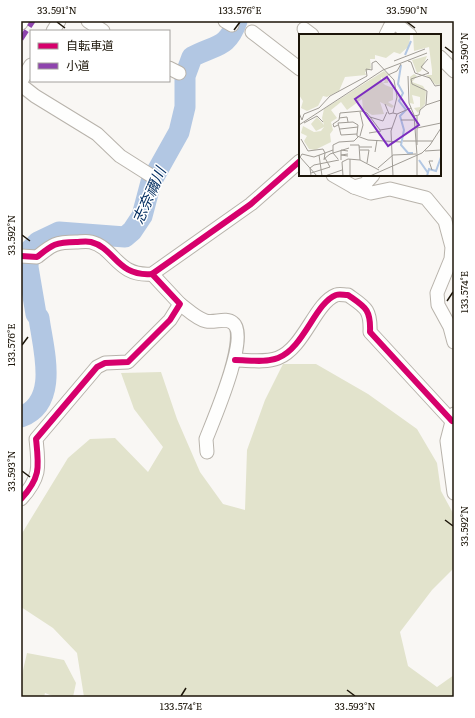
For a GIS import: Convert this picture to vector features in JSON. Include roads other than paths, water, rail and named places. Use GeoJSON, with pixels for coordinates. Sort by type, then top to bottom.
{"type":"FeatureCollection","features":[{"type":"Feature","properties":{"kind":"street"},"geometry":{"type":"LineString","coordinates":[[54,30],[59,21]]}},
{"type":"Feature","properties":{"kind":"street"},"geometry":{"type":"LineString","coordinates":[[88,21],[102,30]]}},
{"type":"Feature","properties":{"kind":"street"},"geometry":{"type":"LineString","coordinates":[[387,34],[394,21],[400,28],[409,34]]}},
{"type":"Feature","properties":{"kind":"street"},"geometry":{"type":"LineString","coordinates":[[252,32],[299,68]]}},
{"type":"Feature","properties":{"kind":"street"},"geometry":{"type":"LineString","coordinates":[[441,58],[454,71]]}},
{"type":"Feature","properties":{"kind":"street"},"geometry":{"type":"LineString","coordinates":[[24,76],[36,96],[98,134],[120,156],[150,175]]}},
{"type":"Feature","properties":{"kind":"street"},"geometry":{"type":"LineString","coordinates":[[21,256],[37,257],[49,246],[57,243],[90,242],[98,245],[132,272],[152,274],[251,204],[299,162]]}},
{"type":"Feature","properties":{"kind":"street"},"geometry":{"type":"LineString","coordinates":[[335,176],[354,187],[371,193],[390,189],[426,198],[436,208],[445,221],[452,247],[450,274],[437,293],[438,305],[450,327],[454,342]]}},
{"type":"Feature","properties":{"kind":"street"},"geometry":{"type":"LineString","coordinates":[[354,187],[365,184],[373,176]]}},
{"type":"Feature","properties":{"kind":"street"},"geometry":{"type":"LineString","coordinates":[[436,208],[454,216]]}},
{"type":"Feature","properties":{"kind":"street"},"geometry":{"type":"LineString","coordinates":[[152,274],[180,304],[206,321],[225,320],[233,322],[237,328],[238,335],[235,360],[206,439],[207,452]]}},
{"type":"Feature","properties":{"kind":"street"},"geometry":{"type":"LineString","coordinates":[[235,360],[262,360],[278,358],[297,344],[324,305],[336,295],[348,295],[367,310],[371,319],[370,332],[453,417],[447,441],[454,493]]}},
{"type":"Feature","properties":{"kind":"street"},"geometry":{"type":"LineString","coordinates":[[21,499],[36,480],[39,466],[36,439],[97,367],[105,363],[128,362],[170,320],[180,304]]}},
{"type":"Feature","properties":{"kind":"waterway","name":"志奈禰川"},"geometry":{"type":"LineString","coordinates":[[21,417],[33,410],[41,400],[45,387],[46,374],[39,318],[36,314],[28,267],[29,251],[38,242],[59,232],[125,237],[132,231],[142,216],[151,182],[179,132],[185,107],[185,76],[192,57],[220,45],[229,37],[237,21]]}}]}
